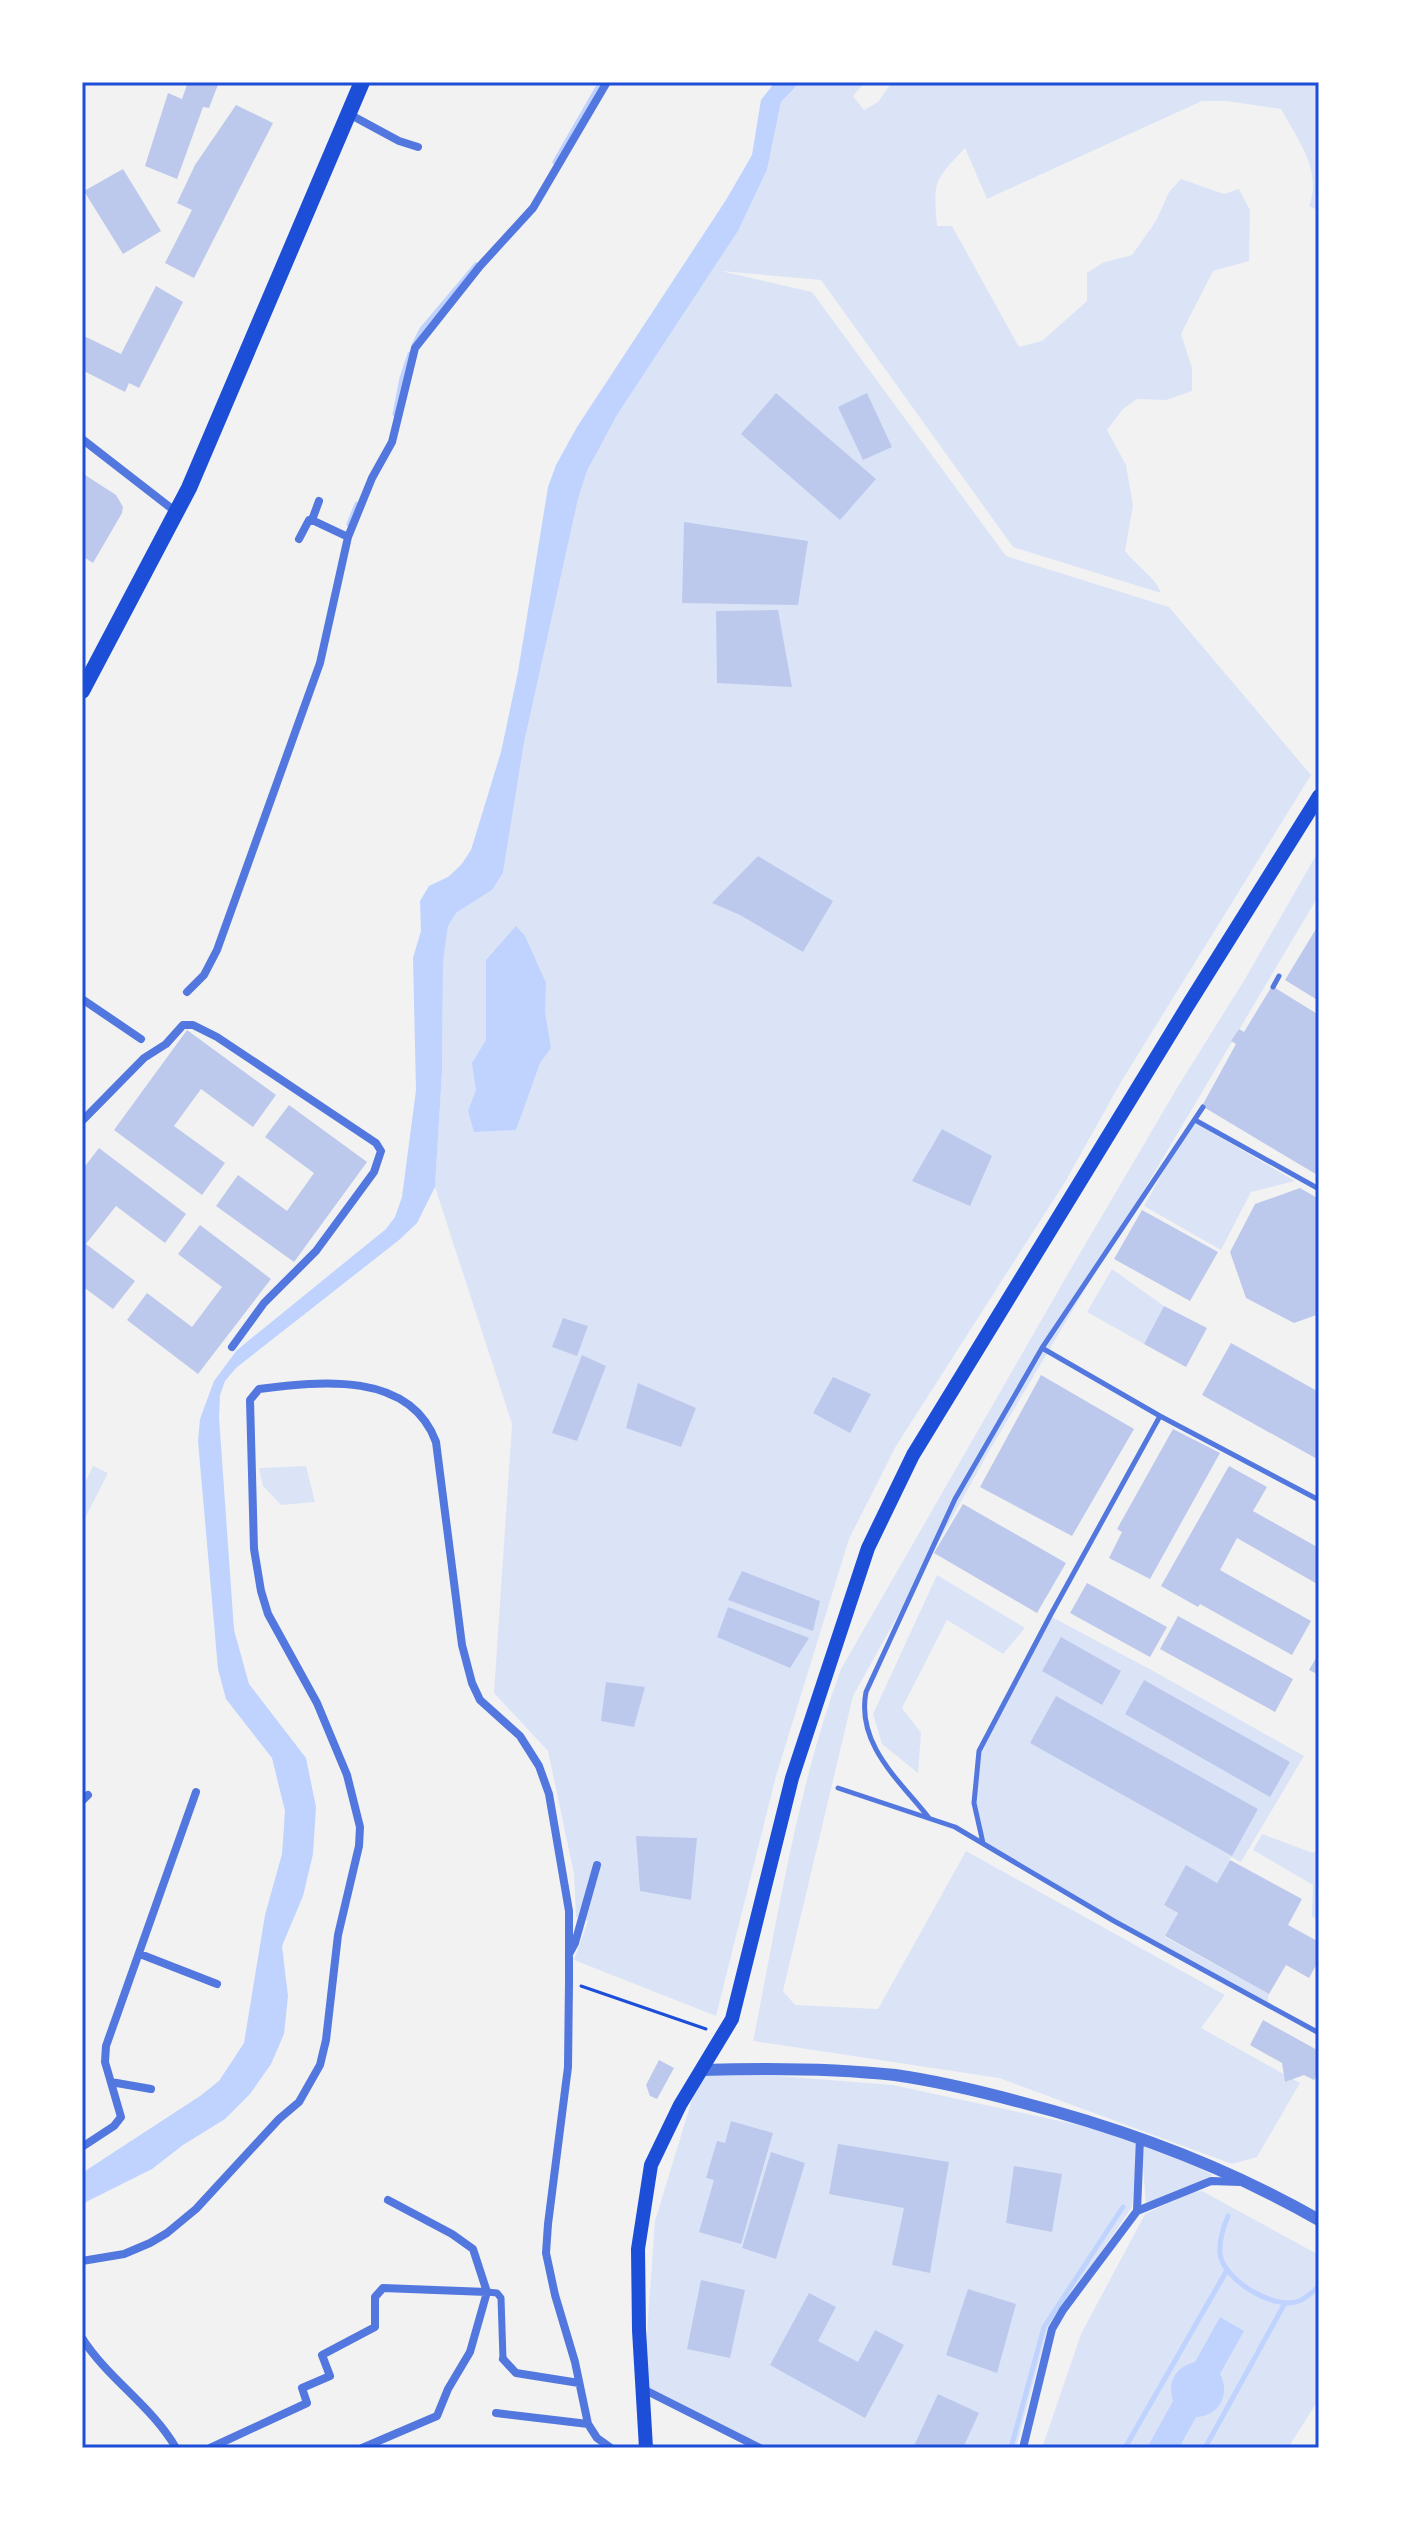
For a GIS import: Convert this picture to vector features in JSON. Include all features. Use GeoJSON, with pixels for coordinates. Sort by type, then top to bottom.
{"type":"FeatureCollection","features":[{"type":"Feature","properties":{"kind":"main road"},"geometry":{"type":"LineString","coordinates":[[82,691],[177,513],[362,82]]}},
{"type":"Feature","properties":{"kind":"main road"},"geometry":{"type":"LineString","coordinates":[[646,2448],[638,2249],[651,2165],[701,2070],[729,2026],[792,1778],[868,1548],[913,1455],[1319,796]]}},
{"type":"Feature","properties":{"kind":"street"},"geometry":{"type":"LineString","coordinates":[[187,992],[204,975],[217,950],[276,789],[320,663],[348,537],[372,478],[392,442],[415,348],[480,266],[533,208],[607,82]]}},
{"type":"Feature","properties":{"kind":"street"},"geometry":{"type":"LineString","coordinates":[[348,114],[399,141],[418,147]]}},
{"type":"Feature","properties":{"kind":"street"},"geometry":{"type":"LineString","coordinates":[[82,439],[177,513]]}},
{"type":"Feature","properties":{"kind":"street"},"geometry":{"type":"LineString","coordinates":[[299,539],[309,520],[312,520],[319,501]]}},
{"type":"Feature","properties":{"kind":"street"},"geometry":{"type":"LineString","coordinates":[[312,520],[348,537]]}},
{"type":"Feature","properties":{"kind":"street"},"geometry":{"type":"LineString","coordinates":[[82,999],[141,1039]]}},
{"type":"Feature","properties":{"kind":"street"},"geometry":{"type":"LineString","coordinates":[[82,1121],[144,1058],[166,1044],[183,1025],[193,1025],[217,1037],[376,1143],[381,1151],[374,1172],[316,1251],[264,1303],[232,1347]]}},
{"type":"Feature","properties":{"kind":"street"},"geometry":{"type":"LineString","coordinates":[[82,2261],[124,2254],[150,2243],[196,2209],[279,2119],[299,2102],[324,2054],[338,1935],[359,1846],[360,1827],[351,1788],[317,1703],[268,1614],[261,1591],[254,1549],[248,1418],[250,1400],[259,1389],[326,1381],[349,1383],[397,1399],[429,1423],[436,1442],[462,1645],[472,1683],[480,1700],[520,1736],[539,1766],[549,1794],[569,1911],[569,1982],[568,2067],[546,2253],[588,2424],[597,2438],[611,2448]]}},
{"type":"Feature","properties":{"kind":"street"},"geometry":{"type":"LineString","coordinates":[[82,2147],[114,2126],[121,2117],[105,2062],[106,2046],[196,1792]]}},
{"type":"Feature","properties":{"kind":"street"},"geometry":{"type":"LineString","coordinates":[[569,1954],[575,1943],[597,1865]]}},
{"type":"Feature","properties":{"kind":"street"},"geometry":{"type":"LineString","coordinates":[[140,1954],[217,1984]]}},
{"type":"Feature","properties":{"kind":"street"},"geometry":{"type":"LineString","coordinates":[[701,2070],[757,2068],[897,2075],[978,2091],[1140,2137],[1249,2182],[1319,2220]]}},
{"type":"Feature","properties":{"kind":"street"},"geometry":{"type":"LineString","coordinates":[[111,2082],[151,2089]]}},
{"type":"Feature","properties":{"kind":"street"},"geometry":{"type":"LineString","coordinates":[[1137,2211],[1140,2137]]}},
{"type":"Feature","properties":{"kind":"street"},"geometry":{"type":"LineString","coordinates":[[1023,2448],[1052,2329],[1137,2211],[1211,2181],[1249,2182]]}},
{"type":"Feature","properties":{"kind":"street"},"geometry":{"type":"LineString","coordinates":[[362,2448],[437,2416],[448,2389],[470,2352],[487,2292],[473,2249],[452,2234],[388,2200]]}},
{"type":"Feature","properties":{"kind":"street"},"geometry":{"type":"LineString","coordinates":[[210,2448],[307,2403],[302,2388],[330,2376],[322,2355],[375,2327],[375,2297],[383,2288],[497,2293],[501,2298],[503,2359],[516,2373],[579,2383]]}},
{"type":"Feature","properties":{"kind":"street"},"geometry":{"type":"LineString","coordinates":[[82,2338],[97,2360],[152,2413],[176,2448]]}},
{"type":"Feature","properties":{"kind":"street"},"geometry":{"type":"LineString","coordinates":[[643,2389],[760,2448]]}},
{"type":"Feature","properties":{"kind":"street"},"geometry":{"type":"LineString","coordinates":[[496,2413],[588,2424]]}},
{"type":"Feature","properties":{"kind":"lane"},"geometry":{"type":"LineString","coordinates":[[1273,987],[1279,976]]}},
{"type":"Feature","properties":{"kind":"lane"},"geometry":{"type":"LineString","coordinates":[[929,1818],[877,1752],[866,1730],[863,1710],[866,1692],[955,1499],[1042,1348],[1203,1107]]}},
{"type":"Feature","properties":{"kind":"lane"},"geometry":{"type":"LineString","coordinates":[[1195,1120],[1319,1189]]}},
{"type":"Feature","properties":{"kind":"lane"},"geometry":{"type":"LineString","coordinates":[[1042,1348],[1160,1416],[1319,1500]]}},
{"type":"Feature","properties":{"kind":"lane"},"geometry":{"type":"LineString","coordinates":[[984,1844],[974,1803],[979,1751],[1160,1416]]}},
{"type":"Feature","properties":{"kind":"lane"},"geometry":{"type":"LineString","coordinates":[[838,1788],[955,1827],[1114,1921],[1319,2033]]}},
{"type":"Feature","properties":{"kind":"path"},"geometry":{"type":"LineString","coordinates":[[569,1982],[709,2030],[729,2026]]}},
{"type":"Feature","properties":{"kind":"shaded area"},"geometry":{"type":"Polygon","coordinates":[[[800,82],[865,82],[853,96],[864,110],[878,102],[892,82],[1319,82],[1319,211],[1309,206],[1313,181],[1311,168],[1301,143],[1281,109],[1227,101],[1202,101],[987,199],[965,148],[938,182],[935,199],[937,226],[952,226],[1019,347],[1042,341],[1087,301],[1087,273],[1102,263],[1132,255],[1156,221],[1169,192],[1181,179],[1224,194],[1239,189],[1250,210],[1249,261],[1213,271],[1181,334],[1192,368],[1192,391],[1166,400],[1137,399],[1123,409],[1107,430],[1126,465],[1133,505],[1125,551],[1161,593],[1013,547],[821,280],[721,271],[812,292],[1006,556],[1169,607],[1311,775],[1121,1082],[1065,1182],[896,1446],[849,1539],[776,1776],[716,2016],[574,1960],[588,1921],[576,1917],[574,1874],[548,1751],[494,1693],[512,1424],[435,1187],[442,1072],[443,962],[448,926],[456,913],[492,890],[503,873],[524,743],[578,499],[587,471],[617,415],[738,231],[767,170],[781,102],[800,82]]]}},
{"type":"Feature","properties":{"kind":"shaded area"},"geometry":{"type":"Polygon","coordinates":[[[1319,850],[1319,895],[988,1453],[853,1696],[783,1991],[795,2005],[878,2009],[966,1851],[1225,1995],[1201,2028],[1300,2083],[1257,2157],[1232,2164],[999,2078],[753,2041],[800,1806],[841,1669],[1069,1272],[1319,850]]]}},
{"type":"Feature","properties":{"kind":"shaded area"},"geometry":{"type":"Polygon","coordinates":[[[1192,1121],[1295,1181],[1251,1192],[1221,1250],[1144,1206],[1192,1121]]]}},
{"type":"Feature","properties":{"kind":"shaded area"},"geometry":{"type":"Polygon","coordinates":[[[1112,1269],[1164,1306],[1144,1344],[1087,1312],[1112,1269]]]}},
{"type":"Feature","properties":{"kind":"shaded area"},"geometry":{"type":"Polygon","coordinates":[[[93,1466],[108,1473],[82,1524],[82,1489],[93,1466]]]}},
{"type":"Feature","properties":{"kind":"shaded area"},"geometry":{"type":"Polygon","coordinates":[[[306,1466],[315,1502],[281,1505],[263,1486],[259,1468],[306,1466]]]}},
{"type":"Feature","properties":{"kind":"shaded area"},"geometry":{"type":"Polygon","coordinates":[[[937,1575],[1025,1628],[1003,1654],[947,1620],[902,1708],[921,1733],[918,1773],[882,1744],[873,1714],[937,1575]]]}},
{"type":"Feature","properties":{"kind":"shaded area"},"geometry":{"type":"Polygon","coordinates":[[[1050,1616],[1304,1756],[1241,1862],[1231,1857],[1217,1883],[1186,1866],[1164,1905],[1178,1913],[1165,1937],[1269,1994],[1267,2005],[984,1844],[974,1803],[979,1751],[1050,1616]]]}},
{"type":"Feature","properties":{"kind":"shaded area"},"geometry":{"type":"Polygon","coordinates":[[[1262,1834],[1313,1853],[1319,1849],[1319,1920],[1312,1916],[1313,1885],[1253,1850],[1262,1834]]]}},
{"type":"Feature","properties":{"kind":"shaded area"},"geometry":{"type":"Polygon","coordinates":[[[701,2070],[893,2085],[1138,2138],[1132,2207],[1048,2329],[1016,2448],[765,2448],[643,2389],[655,2221],[701,2070]]]}},
{"type":"Feature","properties":{"kind":"shaded area"},"geometry":{"type":"Polygon","coordinates":[[[1141,2141],[1213,2175],[1146,2205],[1141,2141]]]}},
{"type":"Feature","properties":{"kind":"shaded area"},"geometry":{"type":"Polygon","coordinates":[[[1202,2191],[1319,2255],[1319,2399],[1288,2448],[1042,2448],[1081,2334],[1145,2214],[1192,2192],[1202,2191]]]}},
{"type":"Feature","properties":{"kind":"water"},"geometry":{"type":"Polygon","coordinates":[[[775,82],[800,82],[781,102],[767,170],[738,231],[617,415],[587,471],[578,499],[524,743],[503,873],[492,890],[456,913],[448,926],[443,962],[442,1072],[435,1187],[417,1223],[236,1368],[225,1381],[220,1395],[234,1630],[249,1684],[306,1758],[316,1807],[313,1854],[303,1896],[282,1946],[288,1996],[284,2034],[271,2064],[250,2094],[225,2119],[152,2169],[82,2204],[82,2173],[219,2081],[244,2043],[265,1915],[282,1854],[285,1811],[272,1758],[226,1699],[218,1669],[198,1441],[200,1419],[214,1381],[237,1350],[386,1229],[395,1217],[402,1197],[416,1090],[413,958],[421,931],[420,901],[429,886],[448,877],[471,850],[501,752],[518,672],[548,487],[577,427],[726,200],[752,155],[761,100],[775,82]]]}},
{"type":"Feature","properties":{"kind":"water"},"geometry":{"type":"Polygon","coordinates":[[[516,926],[525,936],[546,983],[545,1012],[551,1048],[540,1063],[516,1130],[474,1132],[468,1111],[476,1090],[472,1063],[486,1040],[486,960],[516,926]]]}},
{"type":"Feature","properties":{"kind":"water"},"geometry":{"type":"Polygon","coordinates":[[[1220,2317],[1244,2331],[1220,2374],[1224,2389],[1221,2403],[1211,2413],[1196,2417],[1179,2448],[1147,2448],[1173,2401],[1171,2388],[1174,2376],[1195,2362],[1220,2317]]]}},
{"type":"Feature","properties":{"kind":"building"},"geometry":{"type":"Polygon","coordinates":[[[188,82],[219,82],[209,108],[203,107],[177,179],[145,166],[168,93],[182,99],[188,82]]]}},
{"type":"Feature","properties":{"kind":"building"},"geometry":{"type":"Polygon","coordinates":[[[236,105],[273,123],[194,278],[165,263],[192,210],[177,203],[195,165],[236,105]]]}},
{"type":"Feature","properties":{"kind":"building"},"geometry":{"type":"Polygon","coordinates":[[[123,169],[161,231],[123,254],[84,191],[123,169]]]}},
{"type":"Feature","properties":{"kind":"building"},"geometry":{"type":"Polygon","coordinates":[[[156,286],[183,302],[139,388],[129,383],[125,392],[82,370],[82,335],[121,354],[156,286]]]}},
{"type":"Feature","properties":{"kind":"building"},"geometry":{"type":"Polygon","coordinates":[[[776,393],[876,479],[840,520],[741,434],[776,393]]]}},
{"type":"Feature","properties":{"kind":"building"},"geometry":{"type":"Polygon","coordinates":[[[867,393],[892,447],[863,460],[838,407],[867,393]]]}},
{"type":"Feature","properties":{"kind":"building"},"geometry":{"type":"Polygon","coordinates":[[[82,473],[116,495],[123,507],[93,563],[82,556],[82,473]]]}},
{"type":"Feature","properties":{"kind":"building"},"geometry":{"type":"Polygon","coordinates":[[[684,522],[808,541],[798,605],[682,603],[684,522]]]}},
{"type":"Feature","properties":{"kind":"building"},"geometry":{"type":"Polygon","coordinates":[[[778,610],[792,687],[717,683],[716,611],[778,610]]]}},
{"type":"Feature","properties":{"kind":"building"},"geometry":{"type":"Polygon","coordinates":[[[758,856],[833,901],[803,952],[740,915],[712,903],[758,856]]]}},
{"type":"Feature","properties":{"kind":"building"},"geometry":{"type":"Polygon","coordinates":[[[1319,924],[1319,1001],[1285,980],[1319,924]]]}},
{"type":"Feature","properties":{"kind":"building"},"geometry":{"type":"Polygon","coordinates":[[[1272,986],[1319,1015],[1319,1176],[1202,1106],[1236,1044],[1231,1041],[1239,1029],[1244,1032],[1272,986]]]}},
{"type":"Feature","properties":{"kind":"building"},"geometry":{"type":"Polygon","coordinates":[[[187,1030],[276,1095],[253,1127],[201,1089],[174,1126],[225,1163],[202,1195],[114,1130],[187,1030]]]}},
{"type":"Feature","properties":{"kind":"building"},"geometry":{"type":"Polygon","coordinates":[[[289,1105],[367,1162],[294,1262],[216,1206],[238,1175],[287,1211],[314,1173],[265,1137],[289,1105]]]}},
{"type":"Feature","properties":{"kind":"building"},"geometry":{"type":"Polygon","coordinates":[[[942,1129],[992,1156],[970,1206],[912,1181],[942,1129]]]}},
{"type":"Feature","properties":{"kind":"building"},"geometry":{"type":"Polygon","coordinates":[[[99,1148],[186,1214],[165,1243],[116,1206],[86,1244],[135,1281],[113,1309],[82,1286],[82,1170],[99,1148]]]}},
{"type":"Feature","properties":{"kind":"building"},"geometry":{"type":"Polygon","coordinates":[[[1300,1188],[1319,1199],[1319,1314],[1294,1323],[1246,1298],[1230,1252],[1255,1204],[1300,1188]]]}},
{"type":"Feature","properties":{"kind":"building"},"geometry":{"type":"Polygon","coordinates":[[[1142,1210],[1218,1252],[1190,1301],[1114,1259],[1142,1210]]]}},
{"type":"Feature","properties":{"kind":"building"},"geometry":{"type":"Polygon","coordinates":[[[200,1225],[271,1279],[198,1374],[127,1320],[147,1293],[192,1327],[222,1287],[178,1254],[200,1225]]]}},
{"type":"Feature","properties":{"kind":"building"},"geometry":{"type":"Polygon","coordinates":[[[1164,1306],[1207,1328],[1186,1367],[1144,1344],[1164,1306]]]}},
{"type":"Feature","properties":{"kind":"building"},"geometry":{"type":"Polygon","coordinates":[[[563,1318],[588,1326],[577,1356],[552,1347],[563,1318]]]}},
{"type":"Feature","properties":{"kind":"building"},"geometry":{"type":"Polygon","coordinates":[[[1231,1343],[1319,1392],[1319,1460],[1202,1395],[1231,1343]]]}},
{"type":"Feature","properties":{"kind":"building"},"geometry":{"type":"Polygon","coordinates":[[[582,1355],[606,1366],[577,1441],[552,1433],[582,1355]]]}},
{"type":"Feature","properties":{"kind":"building"},"geometry":{"type":"Polygon","coordinates":[[[1041,1375],[1134,1429],[1072,1536],[980,1487],[1041,1375]]]}},
{"type":"Feature","properties":{"kind":"building"},"geometry":{"type":"Polygon","coordinates":[[[833,1377],[871,1394],[850,1433],[813,1413],[833,1377]]]}},
{"type":"Feature","properties":{"kind":"building"},"geometry":{"type":"Polygon","coordinates":[[[638,1383],[696,1408],[681,1447],[626,1428],[638,1383]]]}},
{"type":"Feature","properties":{"kind":"building"},"geometry":{"type":"Polygon","coordinates":[[[1173,1429],[1220,1453],[1150,1579],[1109,1558],[1122,1532],[1117,1529],[1173,1429]]]}},
{"type":"Feature","properties":{"kind":"building"},"geometry":{"type":"Polygon","coordinates":[[[1229,1466],[1267,1487],[1253,1511],[1319,1548],[1319,1585],[1237,1538],[1220,1570],[1311,1621],[1292,1655],[1161,1586],[1229,1466]]]}},
{"type":"Feature","properties":{"kind":"building"},"geometry":{"type":"Polygon","coordinates":[[[963,1504],[1066,1563],[1037,1613],[934,1553],[963,1504]]]}},
{"type":"Feature","properties":{"kind":"building"},"geometry":{"type":"Polygon","coordinates":[[[742,1571],[820,1601],[813,1631],[728,1600],[742,1571]]]}},
{"type":"Feature","properties":{"kind":"building"},"geometry":{"type":"Polygon","coordinates":[[[1087,1583],[1167,1627],[1150,1657],[1070,1613],[1087,1583]]]}},
{"type":"Feature","properties":{"kind":"building"},"geometry":{"type":"Polygon","coordinates":[[[728,1607],[809,1638],[790,1668],[717,1637],[728,1607]]]}},
{"type":"Feature","properties":{"kind":"building"},"geometry":{"type":"Polygon","coordinates":[[[1178,1616],[1293,1679],[1275,1712],[1160,1649],[1178,1616]]]}},
{"type":"Feature","properties":{"kind":"building"},"geometry":{"type":"Polygon","coordinates":[[[1061,1637],[1121,1671],[1102,1705],[1042,1671],[1061,1637]]]}},
{"type":"Feature","properties":{"kind":"building"},"geometry":{"type":"Polygon","coordinates":[[[1319,1653],[1319,1675],[1309,1670],[1319,1653]]]}},
{"type":"Feature","properties":{"kind":"building"},"geometry":{"type":"Polygon","coordinates":[[[1144,1680],[1290,1762],[1270,1797],[1125,1714],[1144,1680]]]}},
{"type":"Feature","properties":{"kind":"building"},"geometry":{"type":"Polygon","coordinates":[[[606,1682],[645,1687],[634,1727],[601,1721],[606,1682]]]}},
{"type":"Feature","properties":{"kind":"building"},"geometry":{"type":"Polygon","coordinates":[[[1056,1696],[1258,1809],[1232,1856],[1030,1743],[1056,1696]]]}},
{"type":"Feature","properties":{"kind":"building"},"geometry":{"type":"Polygon","coordinates":[[[636,1836],[697,1838],[691,1900],[640,1891],[636,1836]]]}},
{"type":"Feature","properties":{"kind":"building"},"geometry":{"type":"Polygon","coordinates":[[[1230,1860],[1302,1899],[1288,1925],[1319,1942],[1319,1960],[1309,1978],[1286,1965],[1269,1994],[1165,1936],[1178,1913],[1164,1905],[1186,1865],[1217,1883],[1230,1860]]]}},
{"type":"Feature","properties":{"kind":"building"},"geometry":{"type":"Polygon","coordinates":[[[1263,2020],[1319,2051],[1319,2071],[1314,2080],[1304,2075],[1285,2082],[1282,2063],[1250,2045],[1263,2020]]]}},
{"type":"Feature","properties":{"kind":"building"},"geometry":{"type":"Polygon","coordinates":[[[659,2060],[674,2068],[657,2099],[650,2096],[646,2085],[659,2060]]]}},
{"type":"Feature","properties":{"kind":"building"},"geometry":{"type":"Polygon","coordinates":[[[731,2121],[773,2133],[741,2244],[699,2232],[714,2180],[706,2178],[717,2141],[725,2143],[731,2121]]]}},
{"type":"Feature","properties":{"kind":"building"},"geometry":{"type":"Polygon","coordinates":[[[838,2144],[949,2162],[930,2273],[892,2265],[904,2208],[829,2194],[838,2144]]]}},
{"type":"Feature","properties":{"kind":"building"},"geometry":{"type":"Polygon","coordinates":[[[771,2152],[805,2163],[776,2259],[742,2248],[771,2152]]]}},
{"type":"Feature","properties":{"kind":"building"},"geometry":{"type":"Polygon","coordinates":[[[1014,2166],[1062,2174],[1052,2232],[1006,2223],[1014,2166]]]}},
{"type":"Feature","properties":{"kind":"building"},"geometry":{"type":"Polygon","coordinates":[[[701,2280],[745,2290],[730,2358],[687,2349],[701,2280]]]}},
{"type":"Feature","properties":{"kind":"building"},"geometry":{"type":"Polygon","coordinates":[[[968,2289],[1016,2304],[997,2373],[946,2355],[968,2289]]]}},
{"type":"Feature","properties":{"kind":"building"},"geometry":{"type":"Polygon","coordinates":[[[809,2293],[836,2307],[818,2341],[858,2362],[875,2330],[904,2345],[865,2418],[770,2365],[809,2293]]]}},
{"type":"Feature","properties":{"kind":"building"},"geometry":{"type":"Polygon","coordinates":[[[938,2394],[979,2413],[963,2448],[913,2448],[938,2394]]]}},
{"type":"Feature","properties":{"kind":"waterway"},"geometry":{"type":"LineString","coordinates":[[555,162],[601,82]]}},
{"type":"Feature","properties":{"kind":"waterway"},"geometry":{"type":"LineString","coordinates":[[414,345],[422,329],[476,265]]}},
{"type":"Feature","properties":{"kind":"waterway"},"geometry":{"type":"LineString","coordinates":[[395,414],[410,354]]}},
{"type":"Feature","properties":{"kind":"waterway"},"geometry":{"type":"LineString","coordinates":[[349,524],[357,504]]}},
{"type":"Feature","properties":{"kind":"waterway"},"geometry":{"type":"LineString","coordinates":[[1011,2448],[1044,2327],[1123,2207]]}},
{"type":"Feature","properties":{"kind":"waterway"},"geometry":{"type":"LineString","coordinates":[[1228,2216],[1220,2253],[1223,2263],[1239,2282],[1264,2297],[1289,2303],[1302,2300],[1319,2286]]}},
{"type":"Feature","properties":{"kind":"waterway"},"geometry":{"type":"LineString","coordinates":[[1125,2448],[1227,2270]]}},
{"type":"Feature","properties":{"kind":"waterway"},"geometry":{"type":"LineString","coordinates":[[1205,2448],[1285,2303]]}}]}
